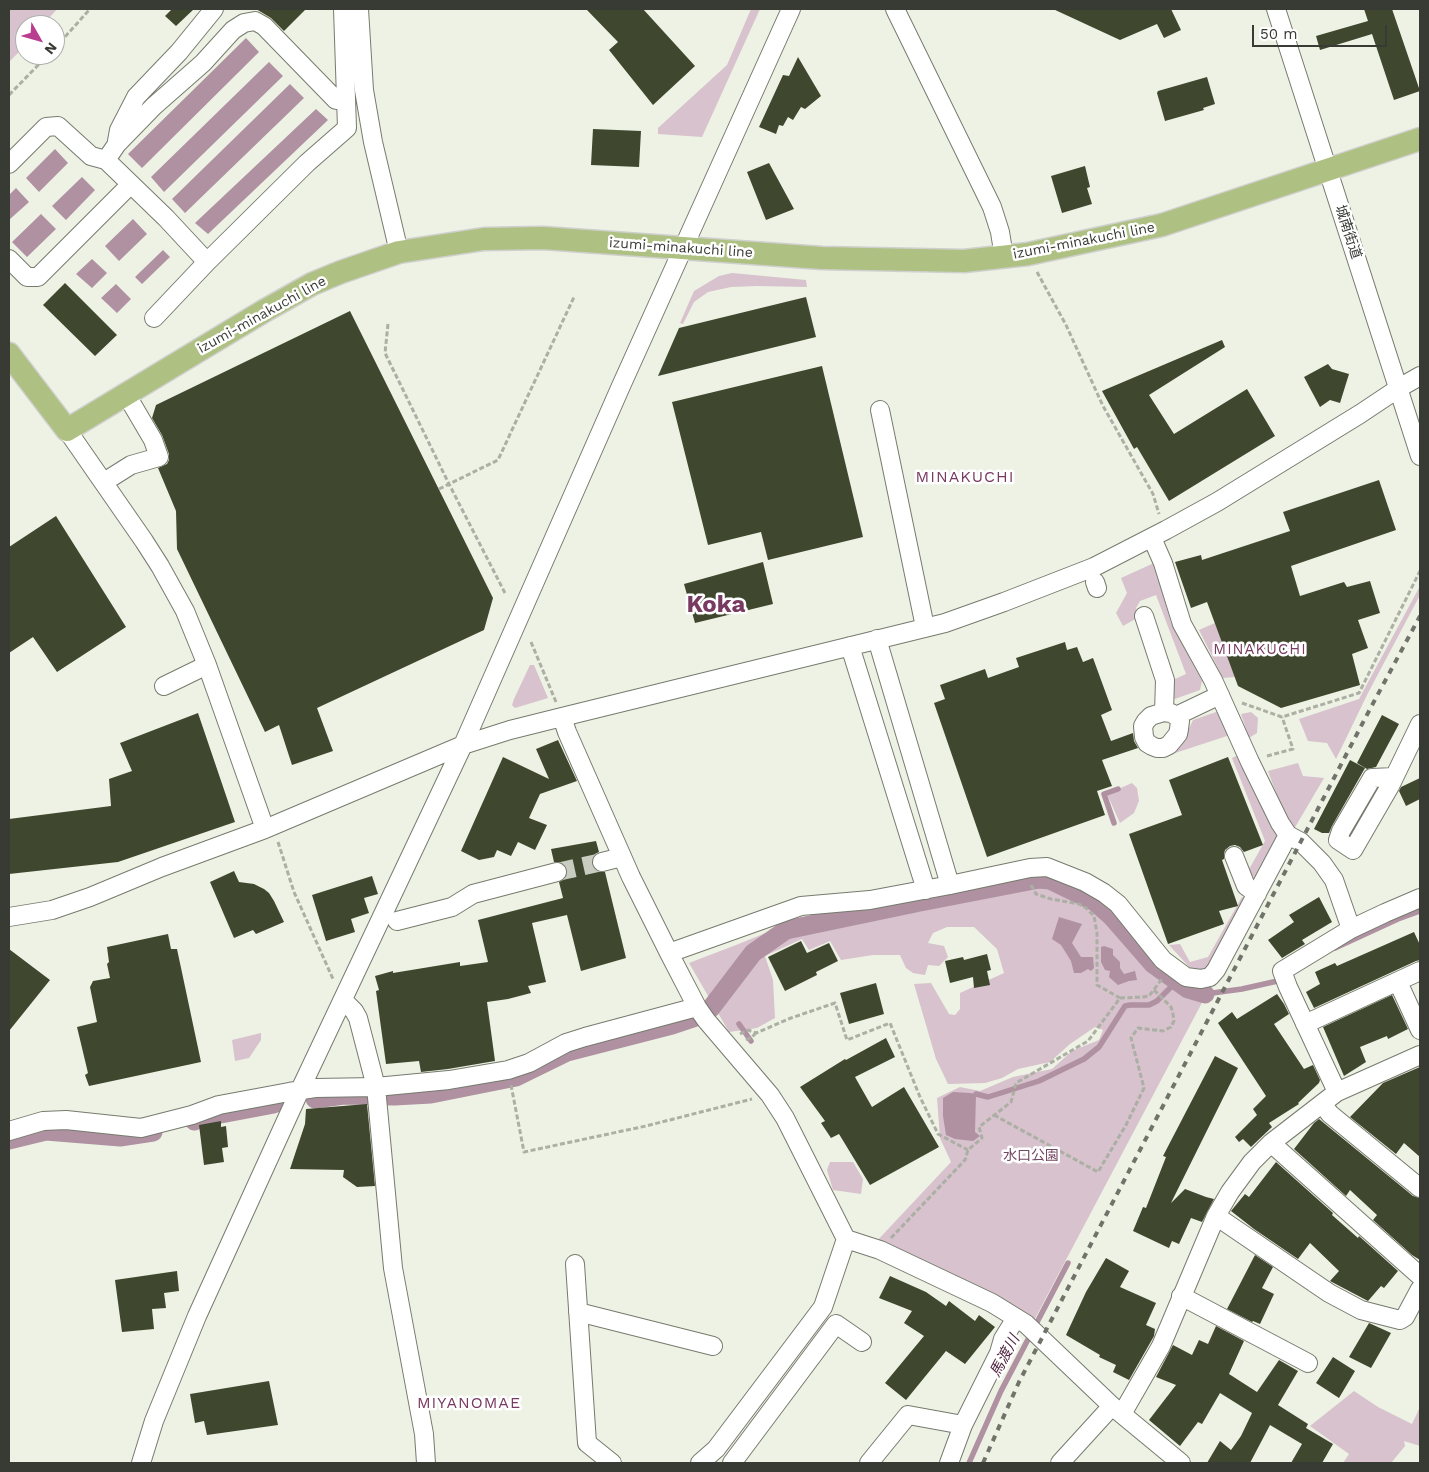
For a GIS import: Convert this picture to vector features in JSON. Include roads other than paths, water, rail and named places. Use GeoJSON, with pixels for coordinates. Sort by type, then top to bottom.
{"type":"FeatureCollection","features":[{"type":"Feature","properties":{"kind":"main road","name":"izumi-minakuchi line"},"geometry":{"type":"LineString","coordinates":[[67,430],[264,310],[312,284],[399,252],[484,239],[543,238],[822,258],[964,262],[1028,254],[1119,236],[1162,225],[1420,139]]}},
{"type":"Feature","properties":{"kind":"main road"},"geometry":{"type":"LineString","coordinates":[[9,354],[67,430]]}},
{"type":"Feature","properties":{"kind":"street"},"geometry":{"type":"LineString","coordinates":[[117,144],[118,130],[136,97],[179,52],[214,9]]}},
{"type":"Feature","properties":{"kind":"street"},"geometry":{"type":"LineString","coordinates":[[154,318],[207,262],[307,163],[347,128],[343,9]]}},
{"type":"Feature","properties":{"kind":"street"},"geometry":{"type":"LineString","coordinates":[[359,9],[364,90],[371,134],[399,252]]}},
{"type":"Feature","properties":{"kind":"street"},"geometry":{"type":"LineString","coordinates":[[140,1463],[154,1421],[197,1316],[300,1090],[463,745],[613,404],[791,9]]}},
{"type":"Feature","properties":{"kind":"street"},"geometry":{"type":"LineString","coordinates":[[895,9],[992,207],[1000,232],[1004,257]]}},
{"type":"Feature","properties":{"kind":"street","name":"城南街道"},"geometry":{"type":"LineString","coordinates":[[1276,9],[1420,456]]}},
{"type":"Feature","properties":{"kind":"street"},"geometry":{"type":"LineString","coordinates":[[106,160],[117,144],[154,106],[203,63],[233,30],[244,23],[255,21],[264,26],[336,100],[346,100]]}},
{"type":"Feature","properties":{"kind":"street"},"geometry":{"type":"LineString","coordinates":[[9,164],[46,127],[58,126],[91,156],[106,160],[166,218],[207,262]]}},
{"type":"Feature","properties":{"kind":"street"},"geometry":{"type":"LineString","coordinates":[[9,259],[27,277],[38,278],[131,184]]}},
{"type":"Feature","properties":{"kind":"street"},"geometry":{"type":"LineString","coordinates":[[9,917],[52,910],[90,897],[265,828],[463,745],[510,730],[559,711],[946,623],[1004,602],[1094,567],[1159,534],[1242,486],[1420,376]]}},
{"type":"Feature","properties":{"kind":"street"},"geometry":{"type":"LineString","coordinates":[[104,482],[130,465],[159,457],[153,440],[126,394]]}},
{"type":"Feature","properties":{"kind":"street"},"geometry":{"type":"LineString","coordinates":[[880,410],[925,627]]}},
{"type":"Feature","properties":{"kind":"street"},"geometry":{"type":"LineString","coordinates":[[67,430],[160,566],[184,611],[207,665],[265,828]]}},
{"type":"Feature","properties":{"kind":"street"},"geometry":{"type":"LineString","coordinates":[[1159,534],[1163,563],[1182,624],[1220,695],[1236,740],[1250,762],[1280,823],[1288,835],[1301,842],[1322,863],[1334,880],[1351,929]]}},
{"type":"Feature","properties":{"kind":"street"},"geometry":{"type":"LineString","coordinates":[[1144,616],[1165,680],[1170,714],[1220,695]]}},
{"type":"Feature","properties":{"kind":"street"},"geometry":{"type":"LineString","coordinates":[[877,639],[950,886]]}},
{"type":"Feature","properties":{"kind":"street"},"geometry":{"type":"LineString","coordinates":[[850,646],[926,890]]}},
{"type":"Feature","properties":{"kind":"street"},"geometry":{"type":"LineString","coordinates":[[164,686],[207,665]]}},
{"type":"Feature","properties":{"kind":"street"},"geometry":{"type":"LineString","coordinates":[[559,711],[622,857],[701,1013],[770,1095],[785,1118],[846,1239],[823,1308],[712,1456],[700,1463]]}},
{"type":"Feature","properties":{"kind":"street"},"geometry":{"type":"LineString","coordinates":[[1394,777],[1420,724]]}},
{"type":"Feature","properties":{"kind":"street"},"geometry":{"type":"LineString","coordinates":[[669,953],[801,906],[870,900],[950,886],[1030,868],[1046,867],[1085,882],[1104,893],[1118,904],[1163,960],[1186,977],[1201,980],[1210,977],[1216,970],[1288,835]]}},
{"type":"Feature","properties":{"kind":"street"},"geometry":{"type":"LineString","coordinates":[[1234,856],[1246,886],[1257,894]]}},
{"type":"Feature","properties":{"kind":"street"},"geometry":{"type":"LineString","coordinates":[[602,862],[622,857]]}},
{"type":"Feature","properties":{"kind":"street"},"geometry":{"type":"LineString","coordinates":[[397,921],[452,907],[473,894],[557,872]]}},
{"type":"Feature","properties":{"kind":"street"},"geometry":{"type":"LineString","coordinates":[[1337,1092],[1285,978],[1351,929],[1385,912],[1420,898]]}},
{"type":"Feature","properties":{"kind":"street"},"geometry":{"type":"LineString","coordinates":[[1305,1024],[1420,971]]}},
{"type":"Feature","properties":{"kind":"street"},"geometry":{"type":"LineString","coordinates":[[1398,982],[1420,1030]]}},
{"type":"Feature","properties":{"kind":"street"},"geometry":{"type":"LineString","coordinates":[[343,1000],[358,1018],[377,1093],[393,1268],[424,1434],[426,1463]]}},
{"type":"Feature","properties":{"kind":"street"},"geometry":{"type":"LineString","coordinates":[[9,1131],[43,1121],[66,1120],[141,1128],[192,1115],[219,1105],[316,1088],[377,1093],[508,1070],[529,1063],[566,1043],[585,1037],[701,1013]]}},
{"type":"Feature","properties":{"kind":"street"},"geometry":{"type":"LineString","coordinates":[[1060,1463],[1117,1410],[1161,1346],[1216,1216],[1230,1192],[1252,1162],[1271,1144],[1337,1092],[1420,1055]]}},
{"type":"Feature","properties":{"kind":"street"},"geometry":{"type":"LineString","coordinates":[[1323,1104],[1330,1114],[1420,1188]]}},
{"type":"Feature","properties":{"kind":"street"},"geometry":{"type":"LineString","coordinates":[[1271,1144],[1420,1276]]}},
{"type":"Feature","properties":{"kind":"street"},"geometry":{"type":"LineString","coordinates":[[1216,1216],[1329,1293],[1361,1310],[1400,1320],[1405,1317],[1420,1290]]}},
{"type":"Feature","properties":{"kind":"street"},"geometry":{"type":"LineString","coordinates":[[846,1239],[880,1250],[992,1302],[1026,1325],[1117,1410],[1181,1463]]}},
{"type":"Feature","properties":{"kind":"street"},"geometry":{"type":"LineString","coordinates":[[575,1264],[587,1443],[612,1463]]}},
{"type":"Feature","properties":{"kind":"street"},"geometry":{"type":"LineString","coordinates":[[1181,1296],[1308,1363]]}},
{"type":"Feature","properties":{"kind":"street"},"geometry":{"type":"LineString","coordinates":[[578,1312],[713,1346]]}},
{"type":"Feature","properties":{"kind":"street"},"geometry":{"type":"LineString","coordinates":[[732,1463],[836,1324],[862,1342]]}},
{"type":"Feature","properties":{"kind":"street"},"geometry":{"type":"LineString","coordinates":[[949,1463],[962,1425],[999,1353],[1003,1339],[1026,1325]]}},
{"type":"Feature","properties":{"kind":"street"},"geometry":{"type":"LineString","coordinates":[[869,1463],[908,1415],[962,1425]]}},
{"type":"Feature","properties":{"kind":"waterway"},"geometry":{"type":"LineString","coordinates":[[1114,823],[1104,794],[1118,789]]}},
{"type":"Feature","properties":{"kind":"waterway"},"geometry":{"type":"LineString","coordinates":[[315,1099],[344,1095],[394,1096],[431,1094],[516,1077],[567,1052],[693,1018],[711,1008],[753,953],[786,930],[1039,879],[1050,880],[1095,902],[1112,917],[1153,964],[1188,989],[1205,994]]}},
{"type":"Feature","properties":{"kind":"waterway"},"geometry":{"type":"LineString","coordinates":[[1335,948],[1420,911]]}},
{"type":"Feature","properties":{"kind":"waterway"},"geometry":{"type":"LineString","coordinates":[[1205,994],[1242,989],[1282,980]]}},
{"type":"Feature","properties":{"kind":"waterway"},"geometry":{"type":"LineString","coordinates":[[976,1094],[988,1097],[1039,1081],[1084,1059],[1099,1047],[1125,1006],[1149,1005],[1157,1001],[1177,981]]}},
{"type":"Feature","properties":{"kind":"waterway"},"geometry":{"type":"LineString","coordinates":[[722,995],[725,999]]}},
{"type":"Feature","properties":{"kind":"waterway"},"geometry":{"type":"LineString","coordinates":[[739,1024],[751,1041]]}},
{"type":"Feature","properties":{"kind":"waterway"},"geometry":{"type":"LineString","coordinates":[[194,1121],[205,1117],[274,1104]]}},
{"type":"Feature","properties":{"kind":"waterway"},"geometry":{"type":"LineString","coordinates":[[9,1140],[46,1131],[120,1137],[153,1132]]}},
{"type":"Feature","properties":{"kind":"waterway","name":"馬渡川"},"geometry":{"type":"LineString","coordinates":[[969,1463],[1001,1391],[1068,1263]]}},
{"type":"Feature","properties":{"kind":"tunnel"},"geometry":{"type":"LineString","coordinates":[[557,872],[602,862]]}},
{"type":"Feature","properties":{"kind":"railway"},"geometry":{"type":"LineString","coordinates":[[983,1463],[1019,1382],[1420,616]]}},
{"type":"Feature","properties":{"kind":"district","name":"MINAKUCHI"},"geometry":{"type":"Point","coordinates":[965,477]}},
{"type":"Feature","properties":{"kind":"district","name":"Koka"},"geometry":{"type":"Point","coordinates":[716,605]}},
{"type":"Feature","properties":{"kind":"district","name":"MINAKUCHI"},"geometry":{"type":"Point","coordinates":[1260,650]}},
{"type":"Feature","properties":{"kind":"district","name":"MIYANOMAE"},"geometry":{"type":"Point","coordinates":[469,1403]}},
{"type":"Feature","properties":{"kind":"park label","name":"水口公園"},"geometry":{"type":"Point","coordinates":[1031,1156]}}]}
